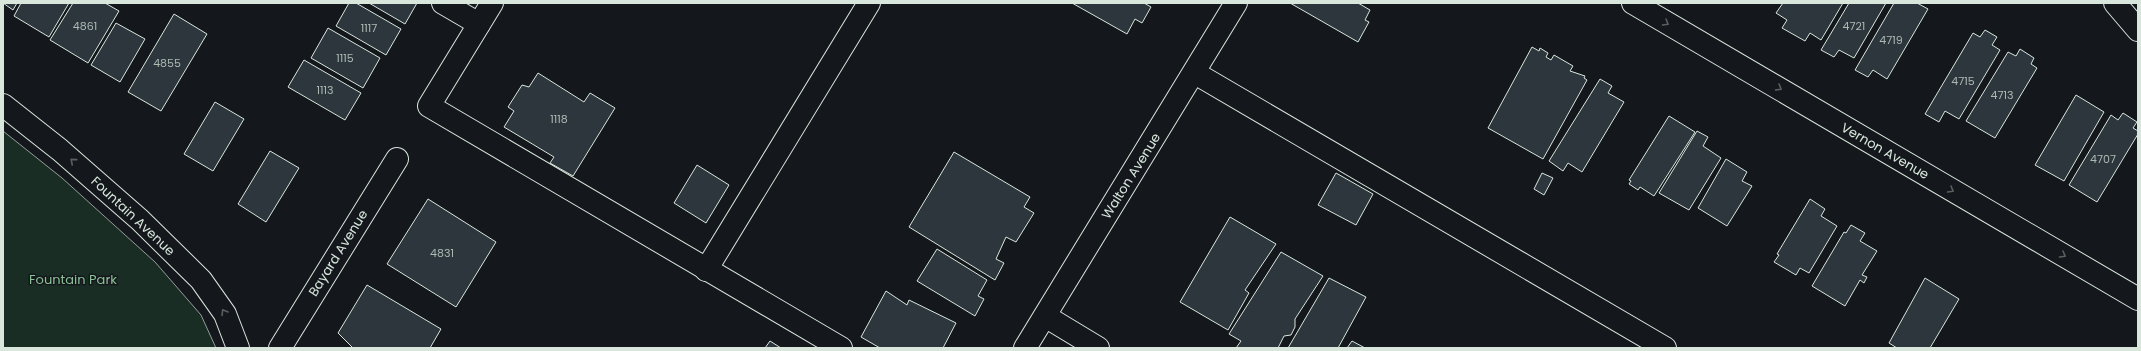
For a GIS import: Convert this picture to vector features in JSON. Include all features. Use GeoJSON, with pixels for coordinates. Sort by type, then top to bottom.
{"type":"FeatureCollection","features":[{"type":"Feature","properties":{"kind":"street"},"geometry":{"type":"LineString","coordinates":[[443,3],[479,24]]}},
{"type":"Feature","properties":{"kind":"street"},"geometry":{"type":"LineString","coordinates":[[492,3],[429,106],[841,348]]}},
{"type":"Feature","properties":{"kind":"street"},"geometry":{"type":"LineString","coordinates":[[706,270],[870,3]]}},
{"type":"Feature","properties":{"kind":"street","name":"Walton Avenue"},"geometry":{"type":"LineString","coordinates":[[1026,348],[1236,3]]}},
{"type":"Feature","properties":{"kind":"street","name":"Vernon Avenue"},"geometry":{"type":"LineString","coordinates":[[1633,3],[2138,299]]}},
{"type":"Feature","properties":{"kind":"street"},"geometry":{"type":"LineString","coordinates":[[2114,3],[2138,30]]}},
{"type":"Feature","properties":{"kind":"street"},"geometry":{"type":"LineString","coordinates":[[1194,73],[1665,348]]}},
{"type":"Feature","properties":{"kind":"street","name":"Fountain Avenue"},"geometry":{"type":"LineString","coordinates":[[3,105],[60,150],[134,215],[201,280],[226,314],[238,348]]}},
{"type":"Feature","properties":{"kind":"street","name":"Bayard Avenue"},"geometry":{"type":"LineString","coordinates":[[280,348],[397,159]]}},
{"type":"Feature","properties":{"kind":"street"},"geometry":{"type":"LineString","coordinates":[[1045,316],[1098,348]]}},
{"type":"Feature","properties":{"kind":"green space","name":"Fountain Park"},"geometry":{"type":"Polygon","coordinates":[[[3,131],[62,178],[155,262],[201,315],[216,348],[3,348],[3,131]]]}},
{"type":"Feature","properties":{"kind":"building"},"geometry":{"type":"Polygon","coordinates":[[[3,3],[17,3],[13,10],[3,3]]]}},
{"type":"Feature","properties":{"kind":"building"},"geometry":{"type":"Polygon","coordinates":[[[21,3],[69,3],[49,37],[14,16],[21,3]]]}},
{"type":"Feature","properties":{"kind":"building"},"geometry":{"type":"Polygon","coordinates":[[[73,3],[105,3],[119,11],[88,63],[50,40],[73,3]]]}},
{"type":"Feature","properties":{"kind":"building"},"geometry":{"type":"Polygon","coordinates":[[[349,3],[356,3],[401,29],[386,55],[336,26],[349,3]]]}},
{"type":"Feature","properties":{"kind":"building"},"geometry":{"type":"Polygon","coordinates":[[[369,3],[417,3],[405,24],[369,3]]]}},
{"type":"Feature","properties":{"kind":"building"},"geometry":{"type":"Polygon","coordinates":[[[1072,3],[1144,3],[1151,7],[1142,23],[1135,19],[1127,34],[1072,3]]]}},
{"type":"Feature","properties":{"kind":"building"},"geometry":{"type":"Polygon","coordinates":[[[1290,3],[1358,3],[1370,10],[1365,20],[1369,22],[1358,42],[1290,3]]]}},
{"type":"Feature","properties":{"kind":"building"},"geometry":{"type":"Polygon","coordinates":[[[1783,3],[1843,3],[1821,40],[1810,33],[1805,41],[1782,28],[1787,20],[1776,13],[1783,3]]]}},
{"type":"Feature","properties":{"kind":"building"},"geometry":{"type":"Polygon","coordinates":[[[1849,3],[1886,3],[1854,58],[1839,50],[1834,57],[1821,50],[1849,3]]]}},
{"type":"Feature","properties":{"kind":"building"},"geometry":{"type":"Polygon","coordinates":[[[1894,3],[1917,3],[1928,9],[1887,79],[1873,70],[1868,77],[1855,70],[1894,3]]]}},
{"type":"Feature","properties":{"kind":"building"},"geometry":{"type":"Polygon","coordinates":[[[174,14],[207,34],[161,111],[128,92],[174,14]]]}},
{"type":"Feature","properties":{"kind":"building"},"geometry":{"type":"Polygon","coordinates":[[[116,23],[145,39],[120,82],[91,65],[116,23]]]}},
{"type":"Feature","properties":{"kind":"building"},"geometry":{"type":"Polygon","coordinates":[[[328,28],[380,58],[363,88],[311,58],[328,28]]]}},
{"type":"Feature","properties":{"kind":"building"},"geometry":{"type":"Polygon","coordinates":[[[1985,30],[1997,37],[1992,45],[2000,50],[1959,119],[1945,111],[1939,122],[1925,114],[1973,33],[1980,37],[1985,30]]]}},
{"type":"Feature","properties":{"kind":"building"},"geometry":{"type":"Polygon","coordinates":[[[1532,47],[1539,51],[1540,48],[1548,53],[1546,57],[1551,60],[1554,55],[1573,66],[1570,71],[1585,76],[1584,78],[1587,80],[1543,159],[1488,128],[1532,47]]]}},
{"type":"Feature","properties":{"kind":"building"},"geometry":{"type":"Polygon","coordinates":[[[2020,49],[2034,58],[2031,64],[2037,68],[1995,138],[1966,121],[2008,52],[2016,56],[2020,49]]]}},
{"type":"Feature","properties":{"kind":"building"},"geometry":{"type":"Polygon","coordinates":[[[304,60],[361,93],[345,120],[288,87],[304,60]]]}},
{"type":"Feature","properties":{"kind":"building"},"geometry":{"type":"Polygon","coordinates":[[[538,73],[584,102],[590,93],[615,108],[573,176],[550,163],[554,157],[504,127],[514,111],[508,107],[522,85],[529,87],[538,73]]]}},
{"type":"Feature","properties":{"kind":"building"},"geometry":{"type":"Polygon","coordinates":[[[1600,79],[1612,86],[1608,93],[1624,102],[1582,172],[1568,163],[1563,171],[1549,161],[1600,79]]]}},
{"type":"Feature","properties":{"kind":"building"},"geometry":{"type":"Polygon","coordinates":[[[2076,95],[2104,112],[2064,181],[2035,165],[2076,95]]]}},
{"type":"Feature","properties":{"kind":"building"},"geometry":{"type":"Polygon","coordinates":[[[215,102],[244,119],[213,171],[184,154],[215,102]]]}},
{"type":"Feature","properties":{"kind":"building"},"geometry":{"type":"Polygon","coordinates":[[[2123,113],[2137,122],[2133,128],[2138,131],[2138,134],[2097,202],[2069,185],[2111,115],[2118,120],[2123,113]]]}},
{"type":"Feature","properties":{"kind":"building"},"geometry":{"type":"Polygon","coordinates":[[[1669,116],[1695,132],[1654,196],[1640,187],[1638,190],[1629,184],[1631,181],[1629,180],[1669,116]]]}},
{"type":"Feature","properties":{"kind":"building"},"geometry":{"type":"Polygon","coordinates":[[[1697,131],[1708,137],[1703,146],[1721,158],[1689,210],[1659,193],[1697,131]]]}},
{"type":"Feature","properties":{"kind":"building"},"geometry":{"type":"Polygon","coordinates":[[[270,151],[299,168],[266,222],[238,204],[270,151]]]}},
{"type":"Feature","properties":{"kind":"building"},"geometry":{"type":"Polygon","coordinates":[[[954,152],[1030,197],[1024,207],[1034,213],[1016,242],[1006,237],[996,259],[1004,263],[995,280],[909,227],[954,152]]]}},
{"type":"Feature","properties":{"kind":"building"},"geometry":{"type":"Polygon","coordinates":[[[1726,159],[1747,172],[1742,181],[1752,186],[1727,226],[1698,208],[1726,159]]]}},
{"type":"Feature","properties":{"kind":"building"},"geometry":{"type":"Polygon","coordinates":[[[697,165],[729,185],[706,223],[674,203],[697,165]]]}},
{"type":"Feature","properties":{"kind":"building"},"geometry":{"type":"Polygon","coordinates":[[[1336,173],[1373,194],[1356,225],[1318,205],[1336,173]]]}},
{"type":"Feature","properties":{"kind":"building"},"geometry":{"type":"Polygon","coordinates":[[[1542,173],[1553,178],[1544,195],[1534,189],[1542,173]]]}},
{"type":"Feature","properties":{"kind":"building"},"geometry":{"type":"Polygon","coordinates":[[[428,199],[496,242],[456,307],[387,264],[428,199]]]}},
{"type":"Feature","properties":{"kind":"building"},"geometry":{"type":"Polygon","coordinates":[[[1810,199],[1825,209],[1821,216],[1837,226],[1809,273],[1800,268],[1796,275],[1774,262],[1779,255],[1777,254],[1810,199]]]}},
{"type":"Feature","properties":{"kind":"building"},"geometry":{"type":"Polygon","coordinates":[[[1230,217],[1276,244],[1245,290],[1249,293],[1228,330],[1180,302],[1230,217]]]}},
{"type":"Feature","properties":{"kind":"building"},"geometry":{"type":"Polygon","coordinates":[[[1851,225],[1865,233],[1860,241],[1877,251],[1862,275],[1867,277],[1864,283],[1860,280],[1845,306],[1812,286],[1844,232],[1846,233],[1851,225]]]}},
{"type":"Feature","properties":{"kind":"building"},"geometry":{"type":"Polygon","coordinates":[[[937,249],[987,280],[978,296],[984,299],[975,316],[917,281],[937,249]]]}},
{"type":"Feature","properties":{"kind":"building"},"geometry":{"type":"Polygon","coordinates":[[[1281,252],[1323,276],[1295,319],[1295,327],[1291,335],[1284,336],[1278,348],[1236,348],[1241,341],[1229,334],[1281,252]]]}},
{"type":"Feature","properties":{"kind":"building"},"geometry":{"type":"Polygon","coordinates":[[[1329,278],[1366,297],[1338,348],[1288,348],[1329,278]]]}},
{"type":"Feature","properties":{"kind":"building"},"geometry":{"type":"Polygon","coordinates":[[[1925,278],[1959,299],[1930,348],[1897,348],[1889,343],[1925,278]]]}},
{"type":"Feature","properties":{"kind":"building"},"geometry":{"type":"Polygon","coordinates":[[[367,285],[441,329],[430,348],[353,348],[338,333],[367,285]]]}},
{"type":"Feature","properties":{"kind":"building"},"geometry":{"type":"Polygon","coordinates":[[[886,291],[907,305],[909,300],[956,323],[943,348],[880,348],[861,337],[886,291]]]}},
{"type":"Feature","properties":{"kind":"building"},"geometry":{"type":"Polygon","coordinates":[[[770,341],[781,348],[765,348],[770,341]]]}},
{"type":"Feature","properties":{"kind":"building"},"geometry":{"type":"Polygon","coordinates":[[[1352,341],[1365,348],[1347,348],[1352,341]]]}}]}
